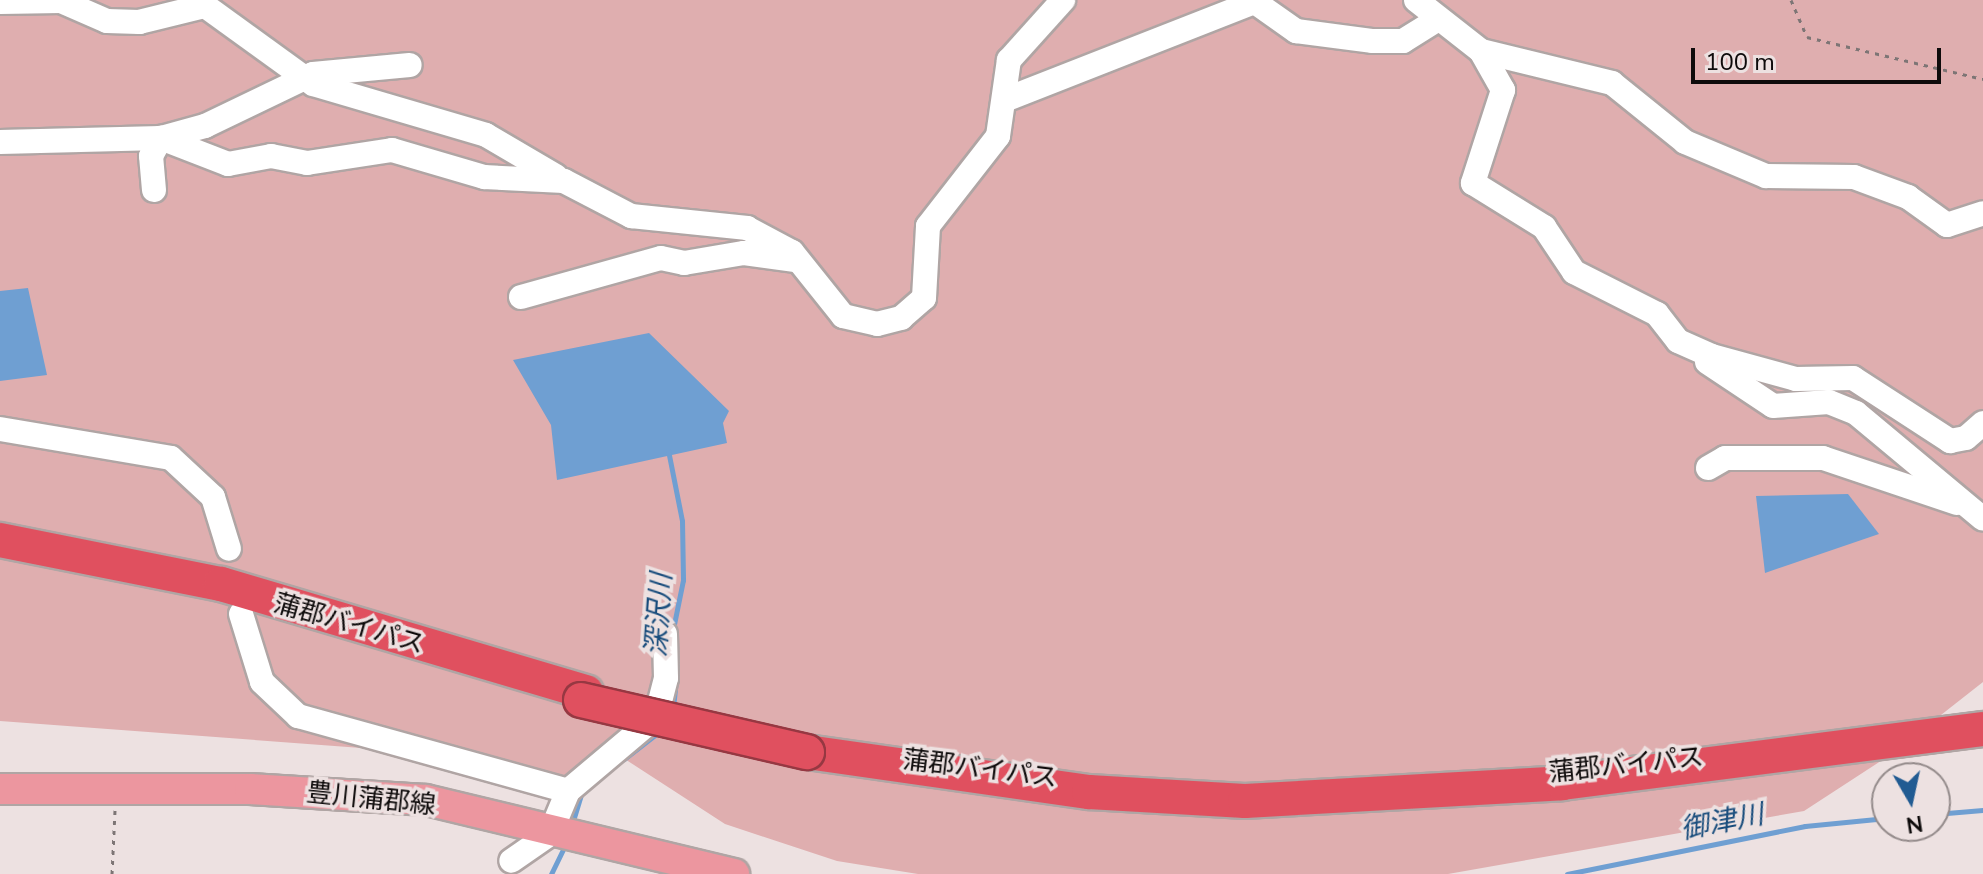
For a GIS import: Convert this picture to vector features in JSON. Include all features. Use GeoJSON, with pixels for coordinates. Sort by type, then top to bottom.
{"type":"FeatureCollection","features":[{"type":"Feature","properties":{"kind":"highway"},"geometry":{"type":"LineString","coordinates":[[0,518],[166,571]]}},
{"type":"Feature","properties":{"kind":"highway","name":"蒲郡バイパス"},"geometry":{"type":"LineString","coordinates":[[2,551],[166,571],[583,696]]}},
{"type":"Feature","properties":{"kind":"highway","name":"蒲郡バイパス"},"geometry":{"type":"LineString","coordinates":[[2,551],[150,580],[583,696],[807,748],[1089,792],[1245,801],[1562,783],[1983,729]]}},
{"type":"Feature","properties":{"kind":"highway","name":"蒲郡バイパス"},"geometry":{"type":"LineString","coordinates":[[807,748],[1102,783],[1354,787],[1635,766],[1983,721]]}},
{"type":"Feature","properties":{"kind":"main road","name":"豊川蒲郡線"},"geometry":{"type":"LineString","coordinates":[[0,789],[250,789],[426,800],[734,874]]}},
{"type":"Feature","properties":{"kind":"street"},"geometry":{"type":"LineString","coordinates":[[0,2],[61,1],[107,21],[139,22],[201,3],[304,78],[386,110],[486,135],[631,216],[697,219],[757,231],[803,264],[856,323],[888,322],[916,307],[928,289],[923,250],[928,226],[998,136],[1007,99],[1009,60],[1063,0]]}},
{"type":"Feature","properties":{"kind":"street"},"geometry":{"type":"LineString","coordinates":[[1416,0],[1437,20],[1481,51],[1612,83],[1685,142],[1766,176],[1854,177],[1908,197],[1947,225],[1983,213]]}},
{"type":"Feature","properties":{"kind":"street"},"geometry":{"type":"LineString","coordinates":[[1007,99],[1254,1],[1296,31],[1373,41],[1403,41],[1437,20]]}},
{"type":"Feature","properties":{"kind":"street"},"geometry":{"type":"LineString","coordinates":[[1481,51],[1503,90],[1474,168],[1477,189],[1544,227],[1574,272],[1657,314],[1673,336],[1699,351],[1773,406],[1829,402],[1856,413],[1974,512]]}},
{"type":"Feature","properties":{"kind":"street"},"geometry":{"type":"LineString","coordinates":[[0,142],[161,138],[205,126],[304,78],[410,65]]}},
{"type":"Feature","properties":{"kind":"street"},"geometry":{"type":"LineString","coordinates":[[161,138],[228,164],[271,156],[307,163],[392,150],[484,177],[564,181]]}},
{"type":"Feature","properties":{"kind":"street"},"geometry":{"type":"LineString","coordinates":[[154,190],[151,156],[161,138]]}},
{"type":"Feature","properties":{"kind":"street"},"geometry":{"type":"LineString","coordinates":[[521,297],[661,258],[684,263],[767,253],[803,264]]}},
{"type":"Feature","properties":{"kind":"street"},"geometry":{"type":"LineString","coordinates":[[1699,351],[1796,379],[1853,378],[1950,441],[1966,438],[1983,423]]}},
{"type":"Feature","properties":{"kind":"street"},"geometry":{"type":"LineString","coordinates":[[0,429],[171,458],[213,497],[229,549]]}},
{"type":"Feature","properties":{"kind":"street"},"geometry":{"type":"LineString","coordinates":[[1708,468],[1725,458],[1823,458],[1974,512]]}},
{"type":"Feature","properties":{"kind":"street"},"geometry":{"type":"LineString","coordinates":[[241,614],[262,682],[298,716],[568,791]]}},
{"type":"Feature","properties":{"kind":"street"},"geometry":{"type":"LineString","coordinates":[[511,867],[550,834],[568,791],[656,717],[666,678],[665,634]]}},
{"type":"Feature","properties":{"kind":"street"},"geometry":{"type":"LineString","coordinates":[[511,867],[514,826]]}},
{"type":"Feature","properties":{"kind":"path"},"geometry":{"type":"LineString","coordinates":[[1791,0],[1807,37],[1983,79]]}},
{"type":"Feature","properties":{"kind":"path"},"geometry":{"type":"LineString","coordinates":[[112,874],[116,790]]}},
{"type":"Feature","properties":{"kind":"shaded area"},"geometry":{"type":"Polygon","coordinates":[[[0,0],[1983,0],[1983,682],[1890,755],[1879,762],[1871,762],[1871,767],[1804,811],[1448,874],[918,874],[837,861],[725,824],[614,752],[557,792],[415,752],[0,721],[0,0]]]}},
{"type":"Feature","properties":{"kind":"water"},"geometry":{"type":"Polygon","coordinates":[[[28,288],[47,375],[0,381],[0,291],[28,288]]]}},
{"type":"Feature","properties":{"kind":"water"},"geometry":{"type":"Polygon","coordinates":[[[649,333],[729,411],[723,423],[727,443],[557,480],[551,425],[513,360],[649,333]]]}},
{"type":"Feature","properties":{"kind":"water"},"geometry":{"type":"Polygon","coordinates":[[[1848,494],[1879,534],[1765,573],[1756,496],[1848,494]]]}},
{"type":"Feature","properties":{"kind":"waterway","name":"深沢川"},"geometry":{"type":"LineString","coordinates":[[668,450],[682,521],[683,580],[673,629]]}},
{"type":"Feature","properties":{"kind":"waterway","name":"深沢川"},"geometry":{"type":"LineString","coordinates":[[673,708],[677,671]]}},
{"type":"Feature","properties":{"kind":"waterway","name":"深沢川"},"geometry":{"type":"LineString","coordinates":[[624,759],[660,731]]}},
{"type":"Feature","properties":{"kind":"waterway","name":"深沢川"},"geometry":{"type":"LineString","coordinates":[[572,824],[582,792]]}},
{"type":"Feature","properties":{"kind":"waterway","name":"御津川"},"geometry":{"type":"LineString","coordinates":[[1951,813],[1983,810]]}},
{"type":"Feature","properties":{"kind":"waterway","name":"御津川"},"geometry":{"type":"LineString","coordinates":[[1567,874],[1805,826],[1871,820]]}},
{"type":"Feature","properties":{"kind":"waterway","name":"深沢川"},"geometry":{"type":"LineString","coordinates":[[551,874],[565,845]]}}]}
